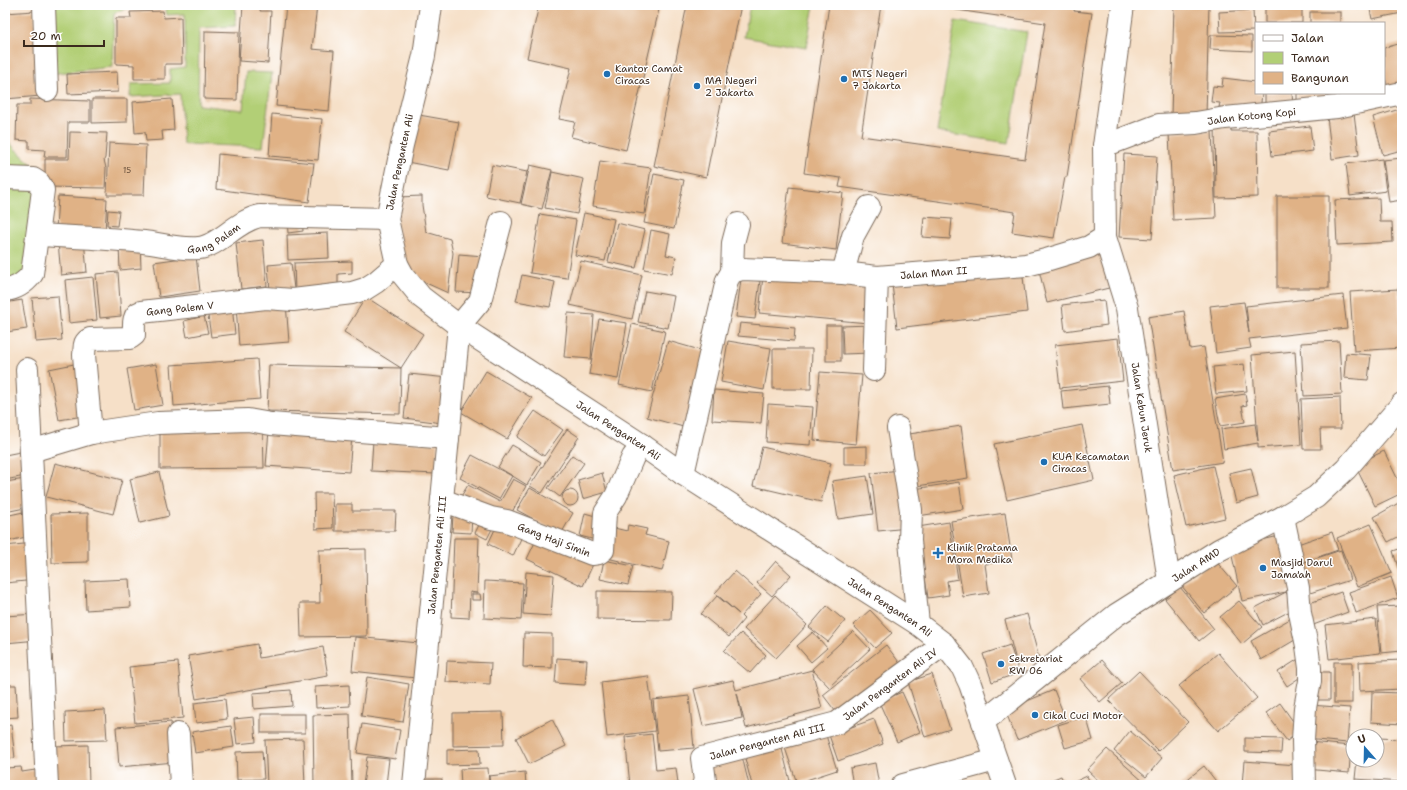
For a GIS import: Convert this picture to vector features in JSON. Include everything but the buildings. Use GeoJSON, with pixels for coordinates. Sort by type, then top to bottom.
{"type":"FeatureCollection","features":[{"type":"Feature","properties":{"kind":"street"},"geometry":{"type":"LineString","coordinates":[[44,5],[47,90]]}},
{"type":"Feature","properties":{"kind":"street","name":"Jalan Penganten Ali"},"geometry":{"type":"LineString","coordinates":[[431,5],[424,56],[402,145],[387,219],[397,264],[403,275],[421,297],[459,326],[642,445],[683,474],[918,624],[944,644],[962,667],[970,684],[1005,785]]}},
{"type":"Feature","properties":{"kind":"street"},"geometry":{"type":"LineString","coordinates":[[1105,237],[1104,146],[1123,5]]}},
{"type":"Feature","properties":{"kind":"street","name":"Jalan Kotong Kopi"},"geometry":{"type":"LineString","coordinates":[[1104,146],[1159,125],[1196,123],[1226,118],[1337,107],[1402,93]]}},
{"type":"Feature","properties":{"kind":"street"},"geometry":{"type":"LineString","coordinates":[[5,178],[33,179],[39,183],[43,190],[32,274],[26,282],[16,288],[5,290]]}},
{"type":"Feature","properties":{"kind":"street"},"geometry":{"type":"LineString","coordinates":[[843,273],[853,236],[869,207]]}},
{"type":"Feature","properties":{"kind":"street","name":"Gang Palem"},"geometry":{"type":"LineString","coordinates":[[38,235],[114,239],[200,248],[210,244],[250,218],[260,216],[387,219]]}},
{"type":"Feature","properties":{"kind":"street"},"geometry":{"type":"LineString","coordinates":[[459,326],[480,301],[501,222]]}},
{"type":"Feature","properties":{"kind":"street"},"geometry":{"type":"LineString","coordinates":[[683,474],[727,280],[732,272],[733,243],[738,224]]}},
{"type":"Feature","properties":{"kind":"street","name":"Jalan Man II"},"geometry":{"type":"LineString","coordinates":[[732,272],[742,269],[843,273],[877,277],[1026,265],[1089,247],[1105,237]]}},
{"type":"Feature","properties":{"kind":"street","name":"Jalan Kebun Jeruk"},"geometry":{"type":"LineString","coordinates":[[1105,237],[1127,308],[1169,581]]}},
{"type":"Feature","properties":{"kind":"street","name":"Gang Palem V"},"geometry":{"type":"LineString","coordinates":[[91,433],[84,354],[86,341],[90,339],[130,338],[134,335],[134,317],[136,314],[141,312],[266,298],[293,300],[352,293],[364,289],[376,282],[397,264]]}},
{"type":"Feature","properties":{"kind":"street"},"geometry":{"type":"LineString","coordinates":[[874,370],[877,277]]}},
{"type":"Feature","properties":{"kind":"street","name":"Jalan Penganten Ali III"},"geometry":{"type":"LineString","coordinates":[[414,785],[459,326]]}},
{"type":"Feature","properties":{"kind":"street"},"geometry":{"type":"LineString","coordinates":[[27,369],[47,785]]}},
{"type":"Feature","properties":{"kind":"street","name":"Jalan AMD"},"geometry":{"type":"LineString","coordinates":[[983,722],[1116,615],[1219,550],[1316,498],[1346,469],[1402,404]]}},
{"type":"Feature","properties":{"kind":"street"},"geometry":{"type":"LineString","coordinates":[[31,451],[91,433],[158,424],[248,420],[271,424],[448,438]]}},
{"type":"Feature","properties":{"kind":"street"},"geometry":{"type":"LineString","coordinates":[[898,428],[911,510],[910,541],[918,624]]}},
{"type":"Feature","properties":{"kind":"street","name":"Gang Haji Simin"},"geometry":{"type":"LineString","coordinates":[[442,500],[491,518],[507,521],[592,554],[598,553],[603,550],[605,513],[616,496],[633,457],[642,445]]}},
{"type":"Feature","properties":{"kind":"street"},"geometry":{"type":"LineString","coordinates":[[1283,517],[1298,588],[1300,613],[1310,668],[1310,681],[1305,708],[1303,740],[1304,785]]}},
{"type":"Feature","properties":{"kind":"street","name":"Jalan Penganten Ali IV"},"geometry":{"type":"LineString","coordinates":[[837,723],[944,644]]}},
{"type":"Feature","properties":{"kind":"street","name":"Jalan Penganten Ali III"},"geometry":{"type":"LineString","coordinates":[[703,785],[702,758],[837,723]]}},
{"type":"Feature","properties":{"kind":"street"},"geometry":{"type":"LineString","coordinates":[[178,734],[181,785]]}},
{"type":"Feature","properties":{"kind":"street"},"geometry":{"type":"LineString","coordinates":[[903,785],[996,760]]}},
{"type":"Feature","properties":{"kind":"green space"},"geometry":{"type":"Polygon","coordinates":[[[55,5],[236,5],[235,26],[199,28],[198,105],[243,110],[246,72],[272,73],[263,147],[183,144],[180,94],[130,97],[131,84],[170,83],[170,69],[185,67],[185,14],[167,15],[165,6],[139,7],[120,10],[114,13],[112,67],[49,74],[55,5]]]}},
{"type":"Feature","properties":{"kind":"green space"},"geometry":{"type":"Polygon","coordinates":[[[750,5],[814,5],[806,48],[744,37],[750,5]]]}},
{"type":"Feature","properties":{"kind":"green space"},"geometry":{"type":"Polygon","coordinates":[[[955,21],[1027,32],[1009,143],[937,132],[955,21]]]}},
{"type":"Feature","properties":{"kind":"green space"},"geometry":{"type":"Polygon","coordinates":[[[5,137],[14,148],[38,170],[43,281],[32,286],[5,285],[5,137]]]}},
{"type":"Feature","properties":{"kind":"place","name":"Kantor Camat Ciracas"},"geometry":{"type":"Point","coordinates":[607,74]}},
{"type":"Feature","properties":{"kind":"place","name":"MTS Negeri 7 Jakarta"},"geometry":{"type":"Point","coordinates":[844,79]}},
{"type":"Feature","properties":{"kind":"place","name":"MA Negeri 2 Jakarta"},"geometry":{"type":"Point","coordinates":[697,86]}},
{"type":"Feature","properties":{"kind":"place","name":"KUA Kecamatan Ciracas"},"geometry":{"type":"Point","coordinates":[1044,462]}},
{"type":"Feature","properties":{"kind":"place","name":"Klinik Pratama Mora Medika"},"geometry":{"type":"Point","coordinates":[938,553]}},
{"type":"Feature","properties":{"kind":"place","name":"Masjid Darul Jama'ah"},"geometry":{"type":"Point","coordinates":[1263,568]}},
{"type":"Feature","properties":{"kind":"place","name":"Sekretariat RW 06"},"geometry":{"type":"Point","coordinates":[1001,664]}},
{"type":"Feature","properties":{"kind":"place","name":"Cikal Cuci Motor"},"geometry":{"type":"Point","coordinates":[1035,715]}}]}
